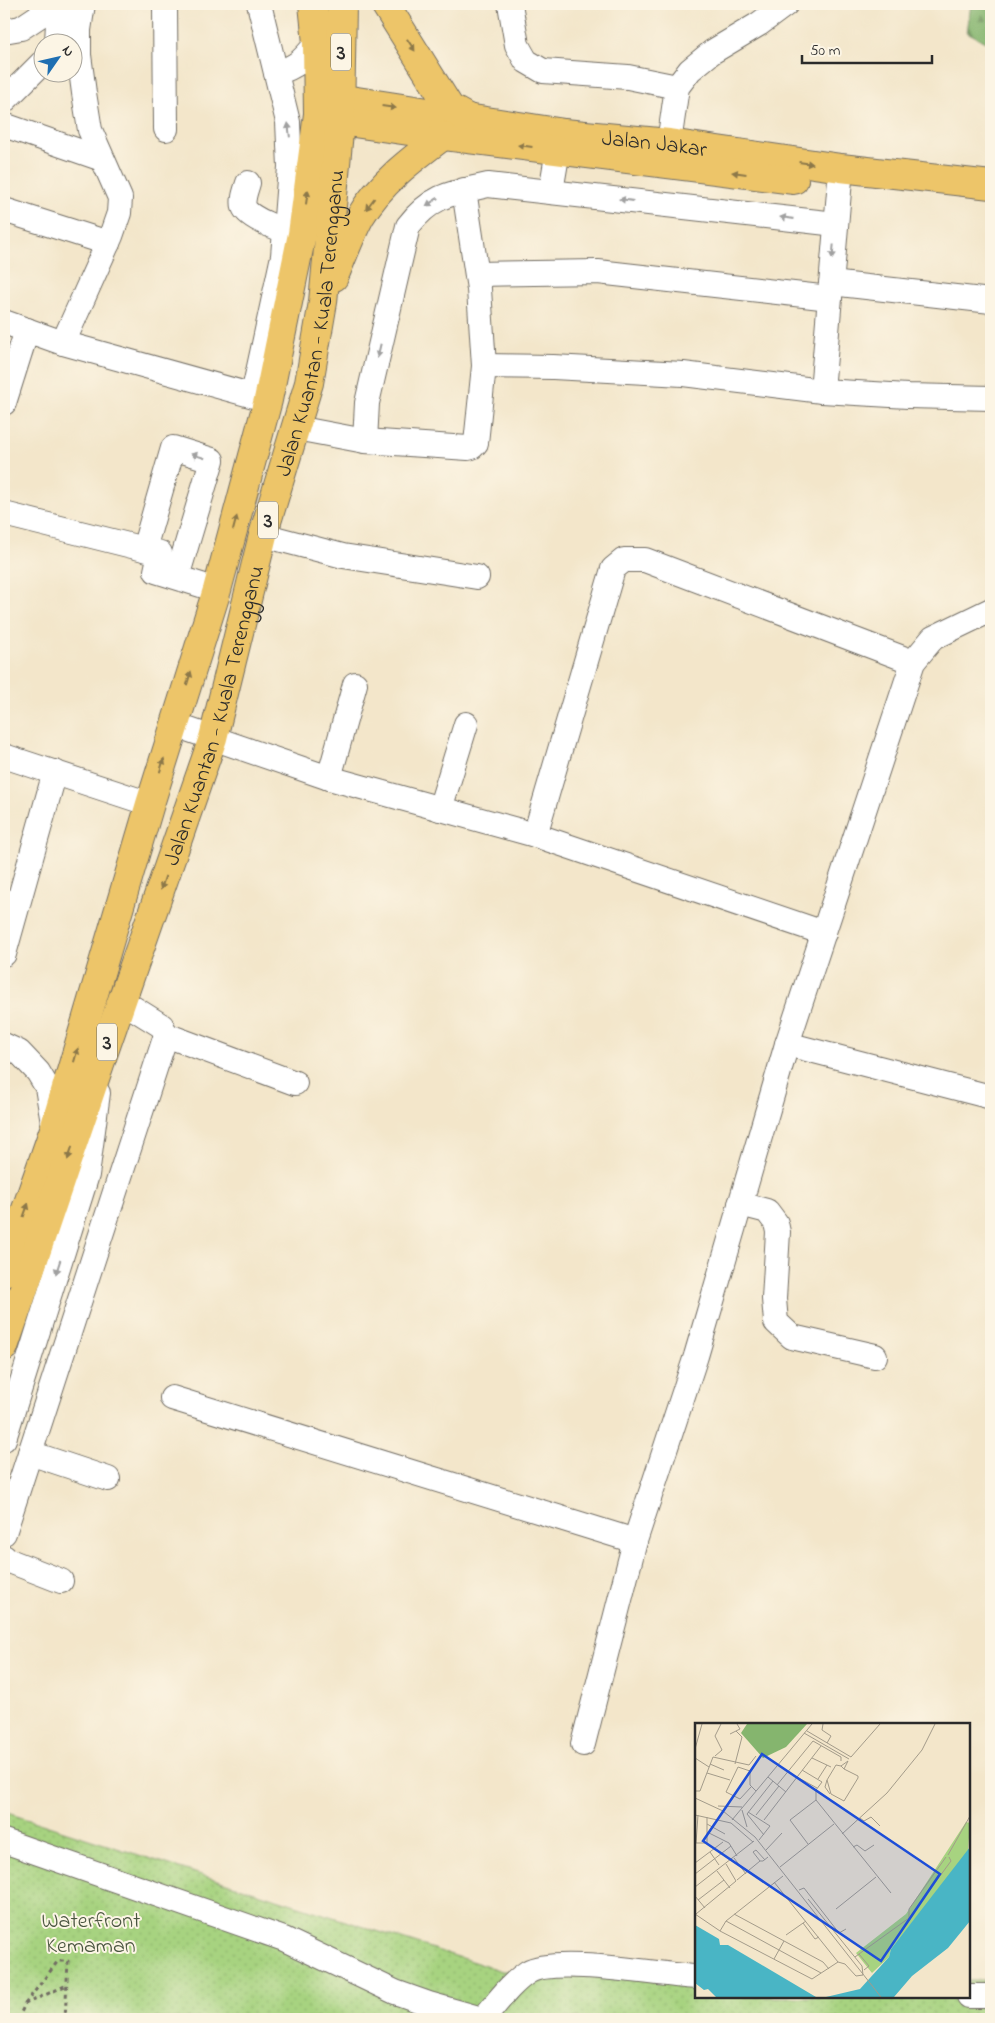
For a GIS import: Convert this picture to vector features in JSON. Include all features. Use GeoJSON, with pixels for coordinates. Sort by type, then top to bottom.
{"type":"FeatureCollection","features":[{"type":"Feature","properties":{"kind":"main road","name":"Jalan Kuantan - Kuala Terengganu"},"geometry":{"type":"LineString","coordinates":[[4,1272],[54,1129],[150,804],[217,590],[261,398],[294,232],[329,107],[317,43],[313,4]]}},
{"type":"Feature","properties":{"kind":"main road","name":"Jalan Kuantan - Kuala Terengganu"},"geometry":{"type":"LineString","coordinates":[[4,1347],[104,1049],[213,738],[263,535],[309,383],[323,302],[329,107],[342,4]]}},
{"type":"Feature","properties":{"kind":"main road"},"geometry":{"type":"LineString","coordinates":[[385,4],[450,108],[468,118]]}},
{"type":"Feature","properties":{"kind":"main road","name":"Jalan Jakar"},"geometry":{"type":"LineString","coordinates":[[329,107],[468,118],[564,133],[669,143],[840,177],[991,202]]}},
{"type":"Feature","properties":{"kind":"main road","name":"Jalan Jakar"},"geometry":{"type":"LineString","coordinates":[[329,107],[443,136],[558,150],[840,177],[991,185]]}},
{"type":"Feature","properties":{"kind":"main road"},"geometry":{"type":"LineString","coordinates":[[323,302],[360,217],[395,174],[443,136]]}},
{"type":"Feature","properties":{"kind":"street"},"geometry":{"type":"LineString","coordinates":[[4,32],[21,28],[58,4]]}},
{"type":"Feature","properties":{"kind":"street"},"geometry":{"type":"LineString","coordinates":[[57,32],[58,4]]}},
{"type":"Feature","properties":{"kind":"street"},"geometry":{"type":"LineString","coordinates":[[63,343],[120,213],[120,198],[90,130],[79,55],[79,30],[84,4]]}},
{"type":"Feature","properties":{"kind":"street"},"geometry":{"type":"LineString","coordinates":[[165,4],[166,129]]}},
{"type":"Feature","properties":{"kind":"street"},"geometry":{"type":"LineString","coordinates":[[248,183],[244,207],[248,213],[294,232],[288,122],[259,4]]}},
{"type":"Feature","properties":{"kind":"street"},"geometry":{"type":"LineString","coordinates":[[510,4],[517,45],[526,61],[543,71],[628,77],[677,87]]}},
{"type":"Feature","properties":{"kind":"street"},"geometry":{"type":"LineString","coordinates":[[669,143],[677,87],[690,70],[712,52],[759,24],[786,4]]}},
{"type":"Feature","properties":{"kind":"street"},"geometry":{"type":"LineString","coordinates":[[276,73],[290,69],[302,61],[317,43]]}},
{"type":"Feature","properties":{"kind":"street"},"geometry":{"type":"LineString","coordinates":[[4,101],[32,72]]}},
{"type":"Feature","properties":{"kind":"street"},"geometry":{"type":"LineString","coordinates":[[282,100],[329,107]]}},
{"type":"Feature","properties":{"kind":"street"},"geometry":{"type":"LineString","coordinates":[[4,125],[102,159]]}},
{"type":"Feature","properties":{"kind":"street"},"geometry":{"type":"LineString","coordinates":[[551,191],[558,150]]}},
{"type":"Feature","properties":{"kind":"street"},"geometry":{"type":"LineString","coordinates":[[822,391],[840,177]]}},
{"type":"Feature","properties":{"kind":"street"},"geometry":{"type":"LineString","coordinates":[[365,441],[367,404],[408,226],[420,211],[438,198],[488,185],[836,224]]}},
{"type":"Feature","properties":{"kind":"street"},"geometry":{"type":"LineString","coordinates":[[296,428],[365,441],[472,447],[476,443],[484,366],[477,274],[464,190]]}},
{"type":"Feature","properties":{"kind":"street"},"geometry":{"type":"LineString","coordinates":[[4,210],[108,243]]}},
{"type":"Feature","properties":{"kind":"street"},"geometry":{"type":"LineString","coordinates":[[477,274],[598,272],[830,291],[991,301]]}},
{"type":"Feature","properties":{"kind":"street"},"geometry":{"type":"LineString","coordinates":[[4,322],[63,343],[261,398]]}},
{"type":"Feature","properties":{"kind":"street"},"geometry":{"type":"LineString","coordinates":[[4,403],[27,330]]}},
{"type":"Feature","properties":{"kind":"street"},"geometry":{"type":"LineString","coordinates":[[484,366],[553,367],[683,374],[822,391],[991,398]]}},
{"type":"Feature","properties":{"kind":"street"},"geometry":{"type":"LineString","coordinates":[[144,549],[173,449],[212,460],[177,577]]}},
{"type":"Feature","properties":{"kind":"street"},"geometry":{"type":"LineString","coordinates":[[4,514],[160,553],[155,571],[217,590]]}},
{"type":"Feature","properties":{"kind":"street"},"geometry":{"type":"LineString","coordinates":[[263,535],[343,556],[477,577]]}},
{"type":"Feature","properties":{"kind":"street"},"geometry":{"type":"LineString","coordinates":[[535,835],[613,569],[624,560],[644,560],[913,662]]}},
{"type":"Feature","properties":{"kind":"street"},"geometry":{"type":"LineString","coordinates":[[583,1744],[634,1540],[696,1356],[787,1044],[913,662],[934,638],[991,610]]}},
{"type":"Feature","properties":{"kind":"street"},"geometry":{"type":"LineString","coordinates":[[329,778],[355,684]]}},
{"type":"Feature","properties":{"kind":"street"},"geometry":{"type":"LineString","coordinates":[[440,809],[466,724]]}},
{"type":"Feature","properties":{"kind":"street"},"geometry":{"type":"LineString","coordinates":[[175,725],[329,778],[535,835],[824,933]]}},
{"type":"Feature","properties":{"kind":"street"},"geometry":{"type":"LineString","coordinates":[[4,756],[150,804]]}},
{"type":"Feature","properties":{"kind":"street"},"geometry":{"type":"LineString","coordinates":[[4,954],[55,772]]}},
{"type":"Feature","properties":{"kind":"street"},"geometry":{"type":"LineString","coordinates":[[4,1533],[166,1035],[162,1026],[122,1001]]}},
{"type":"Feature","properties":{"kind":"street"},"geometry":{"type":"LineString","coordinates":[[166,1035],[295,1083]]}},
{"type":"Feature","properties":{"kind":"street"},"geometry":{"type":"LineString","coordinates":[[787,1044],[991,1097]]}},
{"type":"Feature","properties":{"kind":"street"},"geometry":{"type":"LineString","coordinates":[[4,1045],[19,1052],[38,1072],[47,1087],[54,1129]]}},
{"type":"Feature","properties":{"kind":"street"},"geometry":{"type":"LineString","coordinates":[[4,1439],[87,1175],[104,1049]]}},
{"type":"Feature","properties":{"kind":"street"},"geometry":{"type":"LineString","coordinates":[[740,1204],[767,1210],[776,1223],[778,1232],[774,1299],[776,1322],[792,1337],[875,1356]]}},
{"type":"Feature","properties":{"kind":"street"},"geometry":{"type":"LineString","coordinates":[[172,1398],[634,1540]]}},
{"type":"Feature","properties":{"kind":"street"},"geometry":{"type":"LineString","coordinates":[[30,1453],[108,1479]]}},
{"type":"Feature","properties":{"kind":"street"},"geometry":{"type":"LineString","coordinates":[[4,1557],[62,1581]]}},
{"type":"Feature","properties":{"kind":"street"},"geometry":{"type":"LineString","coordinates":[[4,1841],[284,1940],[395,1992],[483,2019],[515,1983],[530,1971],[542,1967],[593,1967],[695,1977]]}},
{"type":"Feature","properties":{"kind":"street"},"geometry":{"type":"LineString","coordinates":[[970,1996],[991,1996]]}},
{"type":"Feature","properties":{"kind":"path"},"geometry":{"type":"LineString","coordinates":[[18,2019],[25,2004],[58,1961],[68,1961],[65,2019]]}},
{"type":"Feature","properties":{"kind":"path"},"geometry":{"type":"LineString","coordinates":[[25,2004],[67,1985]]}},
{"type":"Feature","properties":{"kind":"green space"},"geometry":{"type":"Polygon","coordinates":[[[971,4],[991,4],[991,45],[967,32],[971,4]]]}},
{"type":"Feature","properties":{"kind":"green space","name":"Waterfront Kemaman"},"geometry":{"type":"Polygon","coordinates":[[[4,1812],[502,1971],[695,1974],[695,1998],[970,1998],[970,1980],[991,1980],[991,2019],[4,2019],[4,1812]]]}}]}
